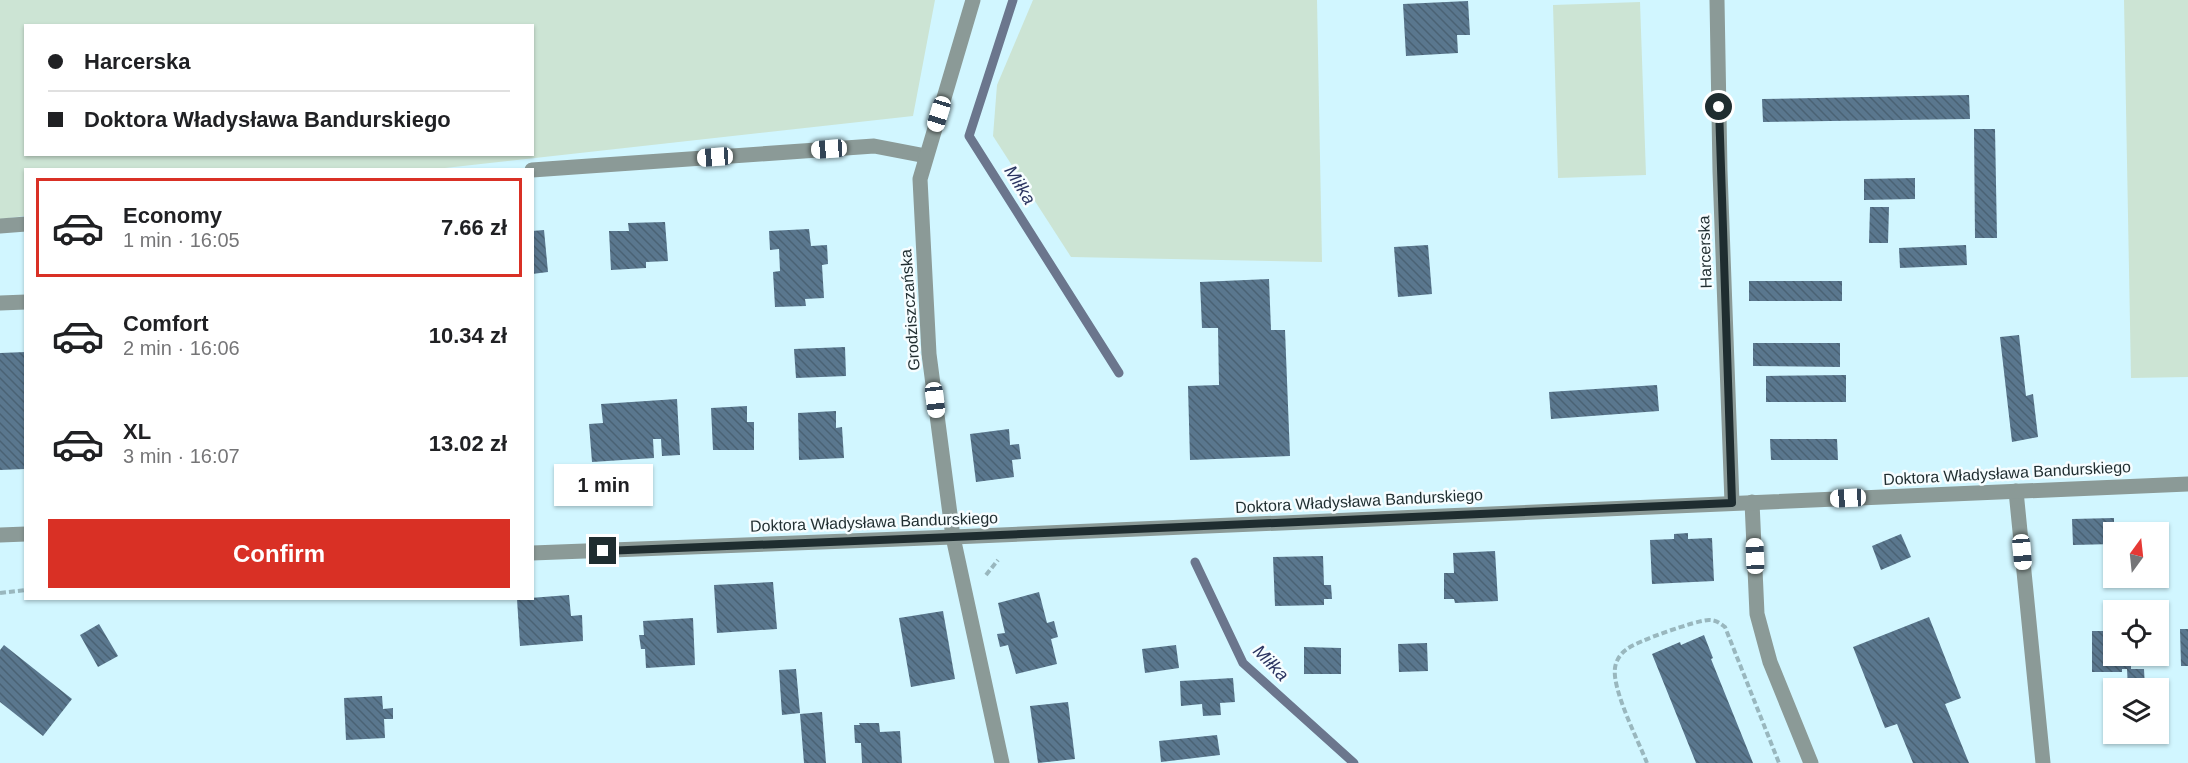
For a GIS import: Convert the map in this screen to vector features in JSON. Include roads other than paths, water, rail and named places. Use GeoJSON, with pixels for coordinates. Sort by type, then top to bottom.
{"type":"FeatureCollection","features":[{"type":"Feature","properties":{"kind":"street","name":"Grodziszczańska"},"geometry":{"type":"LineString","coordinates":[[973,0],[920,179],[930,354],[953,537],[1002,763]]}},
{"type":"Feature","properties":{"kind":"street","name":"Harcerska"},"geometry":{"type":"LineString","coordinates":[[1717,0],[1720,171],[1732,503]]}},
{"type":"Feature","properties":{"kind":"street"},"geometry":{"type":"LineString","coordinates":[[534,170],[874,146],[926,156]]}},
{"type":"Feature","properties":{"kind":"street"},"geometry":{"type":"LineString","coordinates":[[0,226],[24,224]]}},
{"type":"Feature","properties":{"kind":"street"},"geometry":{"type":"LineString","coordinates":[[0,303],[24,302]]}},
{"type":"Feature","properties":{"kind":"street","name":"Doktora Władysława Bandurskiego"},"geometry":{"type":"LineString","coordinates":[[534,553],[2188,484]]}},
{"type":"Feature","properties":{"kind":"street"},"geometry":{"type":"LineString","coordinates":[[2016,491],[2043,763]]}},
{"type":"Feature","properties":{"kind":"street"},"geometry":{"type":"LineString","coordinates":[[1752,502],[1757,614],[1770,662],[1811,763]]}},
{"type":"Feature","properties":{"kind":"street"},"geometry":{"type":"LineString","coordinates":[[0,535],[24,534]]}},
{"type":"Feature","properties":{"kind":"waterway","name":"Miłka"},"geometry":{"type":"LineString","coordinates":[[1013,0],[969,136],[1119,373]]}},
{"type":"Feature","properties":{"kind":"waterway","name":"Miłka"},"geometry":{"type":"LineString","coordinates":[[1195,562],[1243,663],[1354,763]]}}]}
